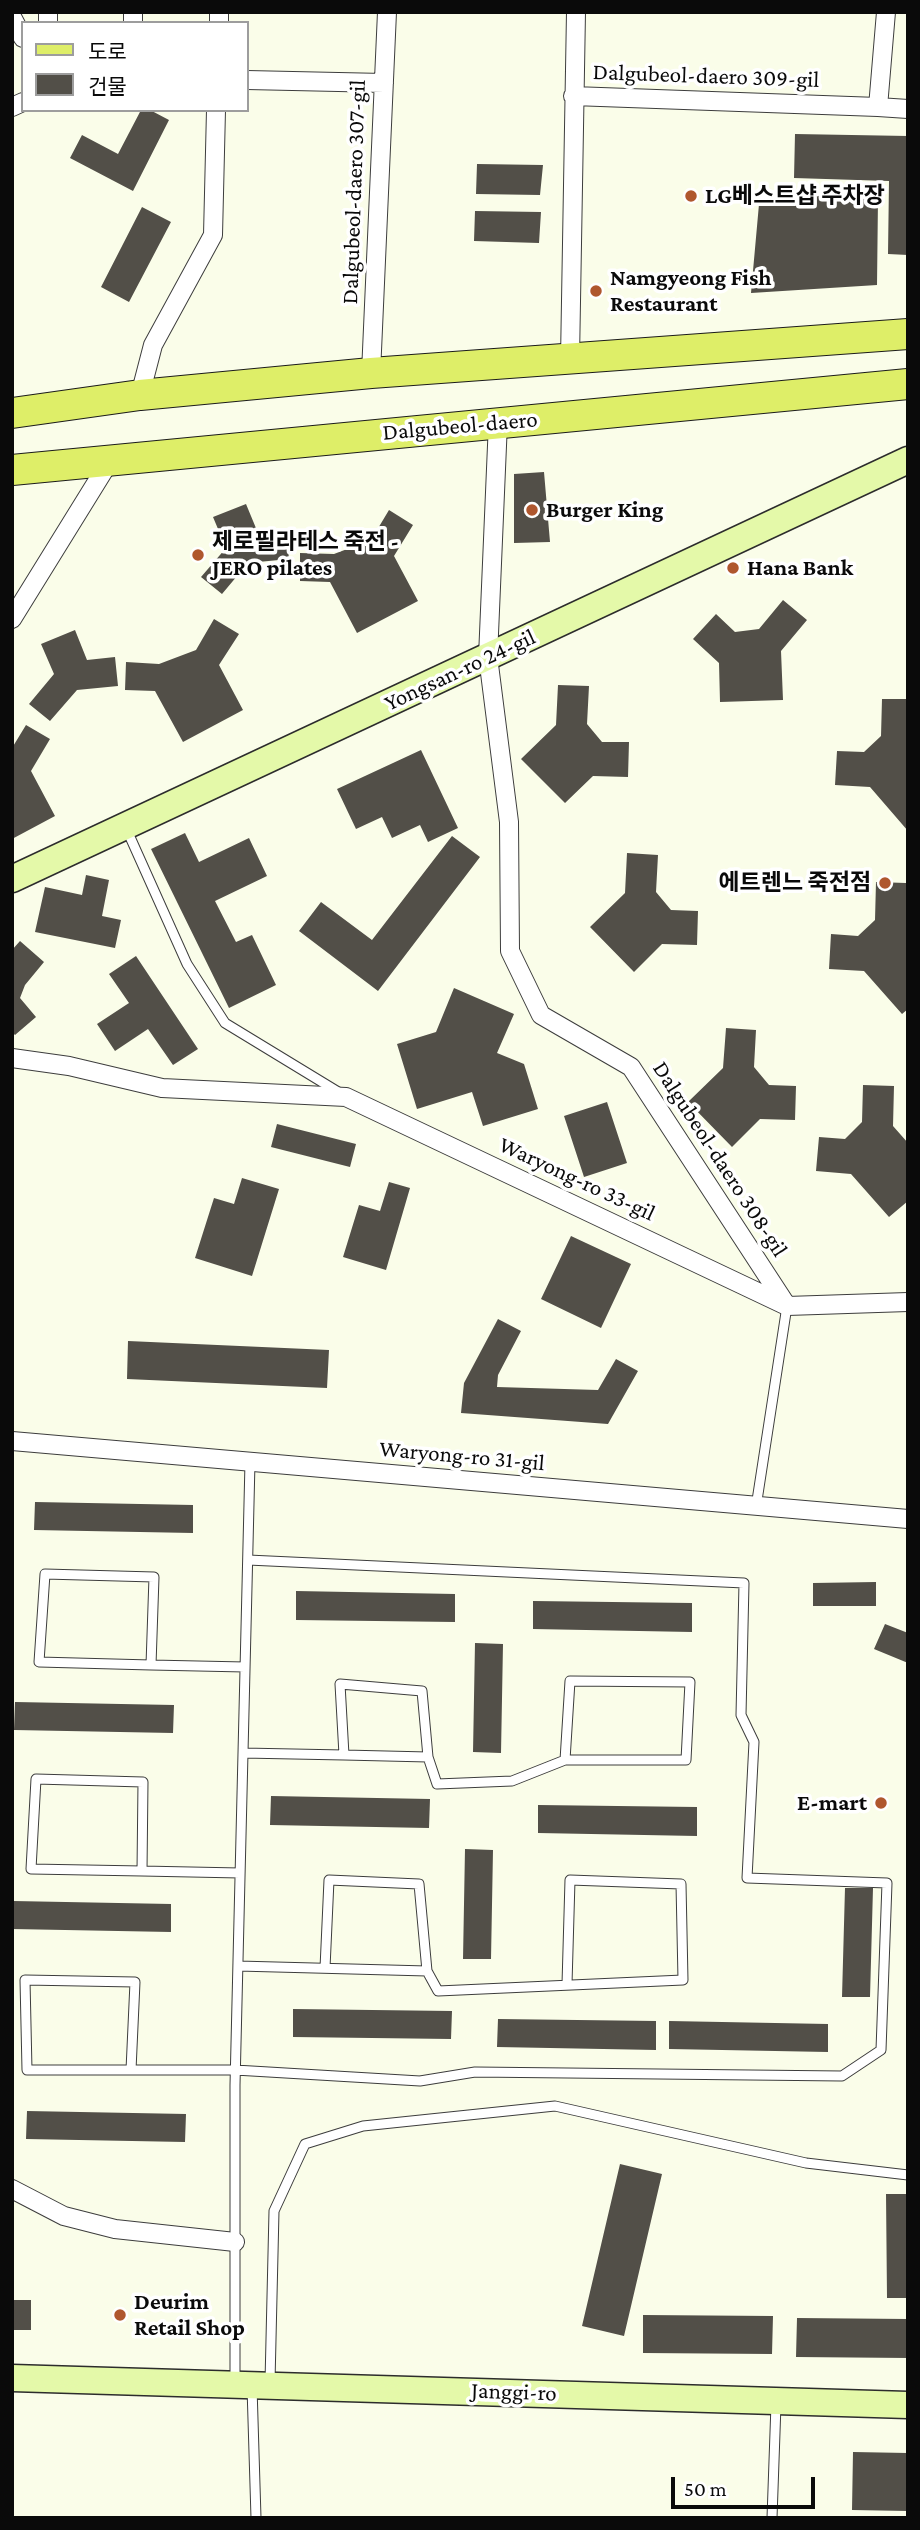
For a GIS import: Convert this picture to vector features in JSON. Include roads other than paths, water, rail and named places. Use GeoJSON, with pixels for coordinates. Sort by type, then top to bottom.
{"type":"FeatureCollection","features":[{"type":"Feature","properties":{"kind":"main road"},"geometry":{"type":"LineString","coordinates":[[12,413],[140,395],[371,373],[905,333]]}},
{"type":"Feature","properties":{"kind":"main road","name":"Dalgubeol-daero"},"geometry":{"type":"LineString","coordinates":[[12,470],[908,384]]}},
{"type":"Feature","properties":{"kind":"street","name":"Dalgubeol-daero 307-gil"},"geometry":{"type":"LineString","coordinates":[[371,373],[387,12]]}},
{"type":"Feature","properties":{"kind":"street"},"geometry":{"type":"LineString","coordinates":[[573,96],[576,12]]}},
{"type":"Feature","properties":{"kind":"street"},"geometry":{"type":"LineString","coordinates":[[878,107],[886,12]]}},
{"type":"Feature","properties":{"kind":"street"},"geometry":{"type":"LineString","coordinates":[[12,16],[21,34]]}},
{"type":"Feature","properties":{"kind":"street"},"geometry":{"type":"LineString","coordinates":[[248,80],[384,83]]}},
{"type":"Feature","properties":{"kind":"street","name":"Dalgubeol-daero 309-gil"},"geometry":{"type":"LineString","coordinates":[[570,359],[573,96],[908,109]]}},
{"type":"Feature","properties":{"kind":"street"},"geometry":{"type":"LineString","coordinates":[[140,395],[153,345],[213,235],[216,112]]}},
{"type":"Feature","properties":{"kind":"street"},"geometry":{"type":"LineString","coordinates":[[872,388],[908,400]]}},
{"type":"Feature","properties":{"kind":"street","name":"Dalgubeol-daero 308-gil"},"geometry":{"type":"LineString","coordinates":[[498,422],[488,657],[509,822],[510,951],[541,1015],[631,1067],[787,1306]]}},
{"type":"Feature","properties":{"kind":"street"},"geometry":{"type":"LineString","coordinates":[[12,620],[111,459]]}},
{"type":"Feature","properties":{"kind":"street","name":"Yongsan-ro 24-gil"},"geometry":{"type":"LineString","coordinates":[[12,879],[908,460]]}},
{"type":"Feature","properties":{"kind":"street","name":"Waryong-ro 33-gil"},"geometry":{"type":"LineString","coordinates":[[12,1058],[69,1066],[162,1088],[346,1097],[787,1306],[908,1302]]}},
{"type":"Feature","properties":{"kind":"street","name":"Waryong-ro 31-gil"},"geometry":{"type":"LineString","coordinates":[[12,1441],[908,1519]]}},
{"type":"Feature","properties":{"kind":"street"},"geometry":{"type":"LineString","coordinates":[[12,2189],[64,2216],[115,2229],[235,2242]]}},
{"type":"Feature","properties":{"kind":"street","name":"Janggi-ro"},"geometry":{"type":"LineString","coordinates":[[12,2378],[908,2405]]}},
{"type":"Feature","properties":{"kind":"lane","name":"Waryong-ro 33-gil"},"geometry":{"type":"LineString","coordinates":[[125,827],[187,964],[226,1023],[346,1097]]}},
{"type":"Feature","properties":{"kind":"lane"},"geometry":{"type":"LineString","coordinates":[[756,1507],[787,1306]]}},
{"type":"Feature","properties":{"kind":"lane"},"geometry":{"type":"LineString","coordinates":[[250,1462],[235,2070],[235,2242],[252,2384],[256,2518]]}},
{"type":"Feature","properties":{"kind":"lane"},"geometry":{"type":"LineString","coordinates":[[131,2070],[135,1982],[25,1980],[27,2070],[131,2070],[235,2070],[420,2081],[475,2072],[842,2076],[881,2049],[887,1883],[747,1878],[754,1742],[741,1715],[744,1583],[248,1560]]}},
{"type":"Feature","properties":{"kind":"lane"},"geometry":{"type":"LineString","coordinates":[[150,1665],[154,1577],[45,1574],[39,1662],[150,1665],[245,1667]]}},
{"type":"Feature","properties":{"kind":"lane"},"geometry":{"type":"LineString","coordinates":[[344,1755],[340,1684],[422,1691],[428,1756],[437,1784],[512,1781],[565,1760],[686,1760],[690,1682],[570,1681],[565,1760]]}},
{"type":"Feature","properties":{"kind":"lane"},"geometry":{"type":"LineString","coordinates":[[243,1753],[428,1756]]}},
{"type":"Feature","properties":{"kind":"lane"},"geometry":{"type":"LineString","coordinates":[[142,1871],[143,1782],[36,1779],[32,1869],[240,1873]]}},
{"type":"Feature","properties":{"kind":"lane"},"geometry":{"type":"LineString","coordinates":[[324,1968],[329,1880],[419,1884],[427,1971],[438,1991],[683,1980],[681,1884],[570,1880],[567,1984]]}},
{"type":"Feature","properties":{"kind":"lane"},"geometry":{"type":"LineString","coordinates":[[238,1966],[427,1971]]}},
{"type":"Feature","properties":{"kind":"lane"},"geometry":{"type":"LineString","coordinates":[[252,2384],[274,2211],[305,2144],[363,2126],[555,2106],[806,2163],[908,2175]]}},
{"type":"Feature","properties":{"kind":"lane"},"geometry":{"type":"LineString","coordinates":[[772,2518],[776,2399]]}},
{"type":"Feature","properties":{"kind":"place","name":"LG베스트샵 주차장"},"geometry":{"type":"Point","coordinates":[691,196]}},
{"type":"Feature","properties":{"kind":"place","name":"Namgyeong Fish Restaurant"},"geometry":{"type":"Point","coordinates":[596,291]}},
{"type":"Feature","properties":{"kind":"place","name":"Burger King"},"geometry":{"type":"Point","coordinates":[532,510]}},
{"type":"Feature","properties":{"kind":"place","name":"제로필라테스 죽전 - JERO pilates"},"geometry":{"type":"Point","coordinates":[198,555]}},
{"type":"Feature","properties":{"kind":"place","name":"Hana Bank"},"geometry":{"type":"Point","coordinates":[733,568]}},
{"type":"Feature","properties":{"kind":"place","name":"에트렌느 죽전점"},"geometry":{"type":"Point","coordinates":[885,883]}},
{"type":"Feature","properties":{"kind":"place","name":"E-mart"},"geometry":{"type":"Point","coordinates":[881,1803]}},
{"type":"Feature","properties":{"kind":"place","name":"Deurim Retail Shop"},"geometry":{"type":"Point","coordinates":[120,2315]}}]}
